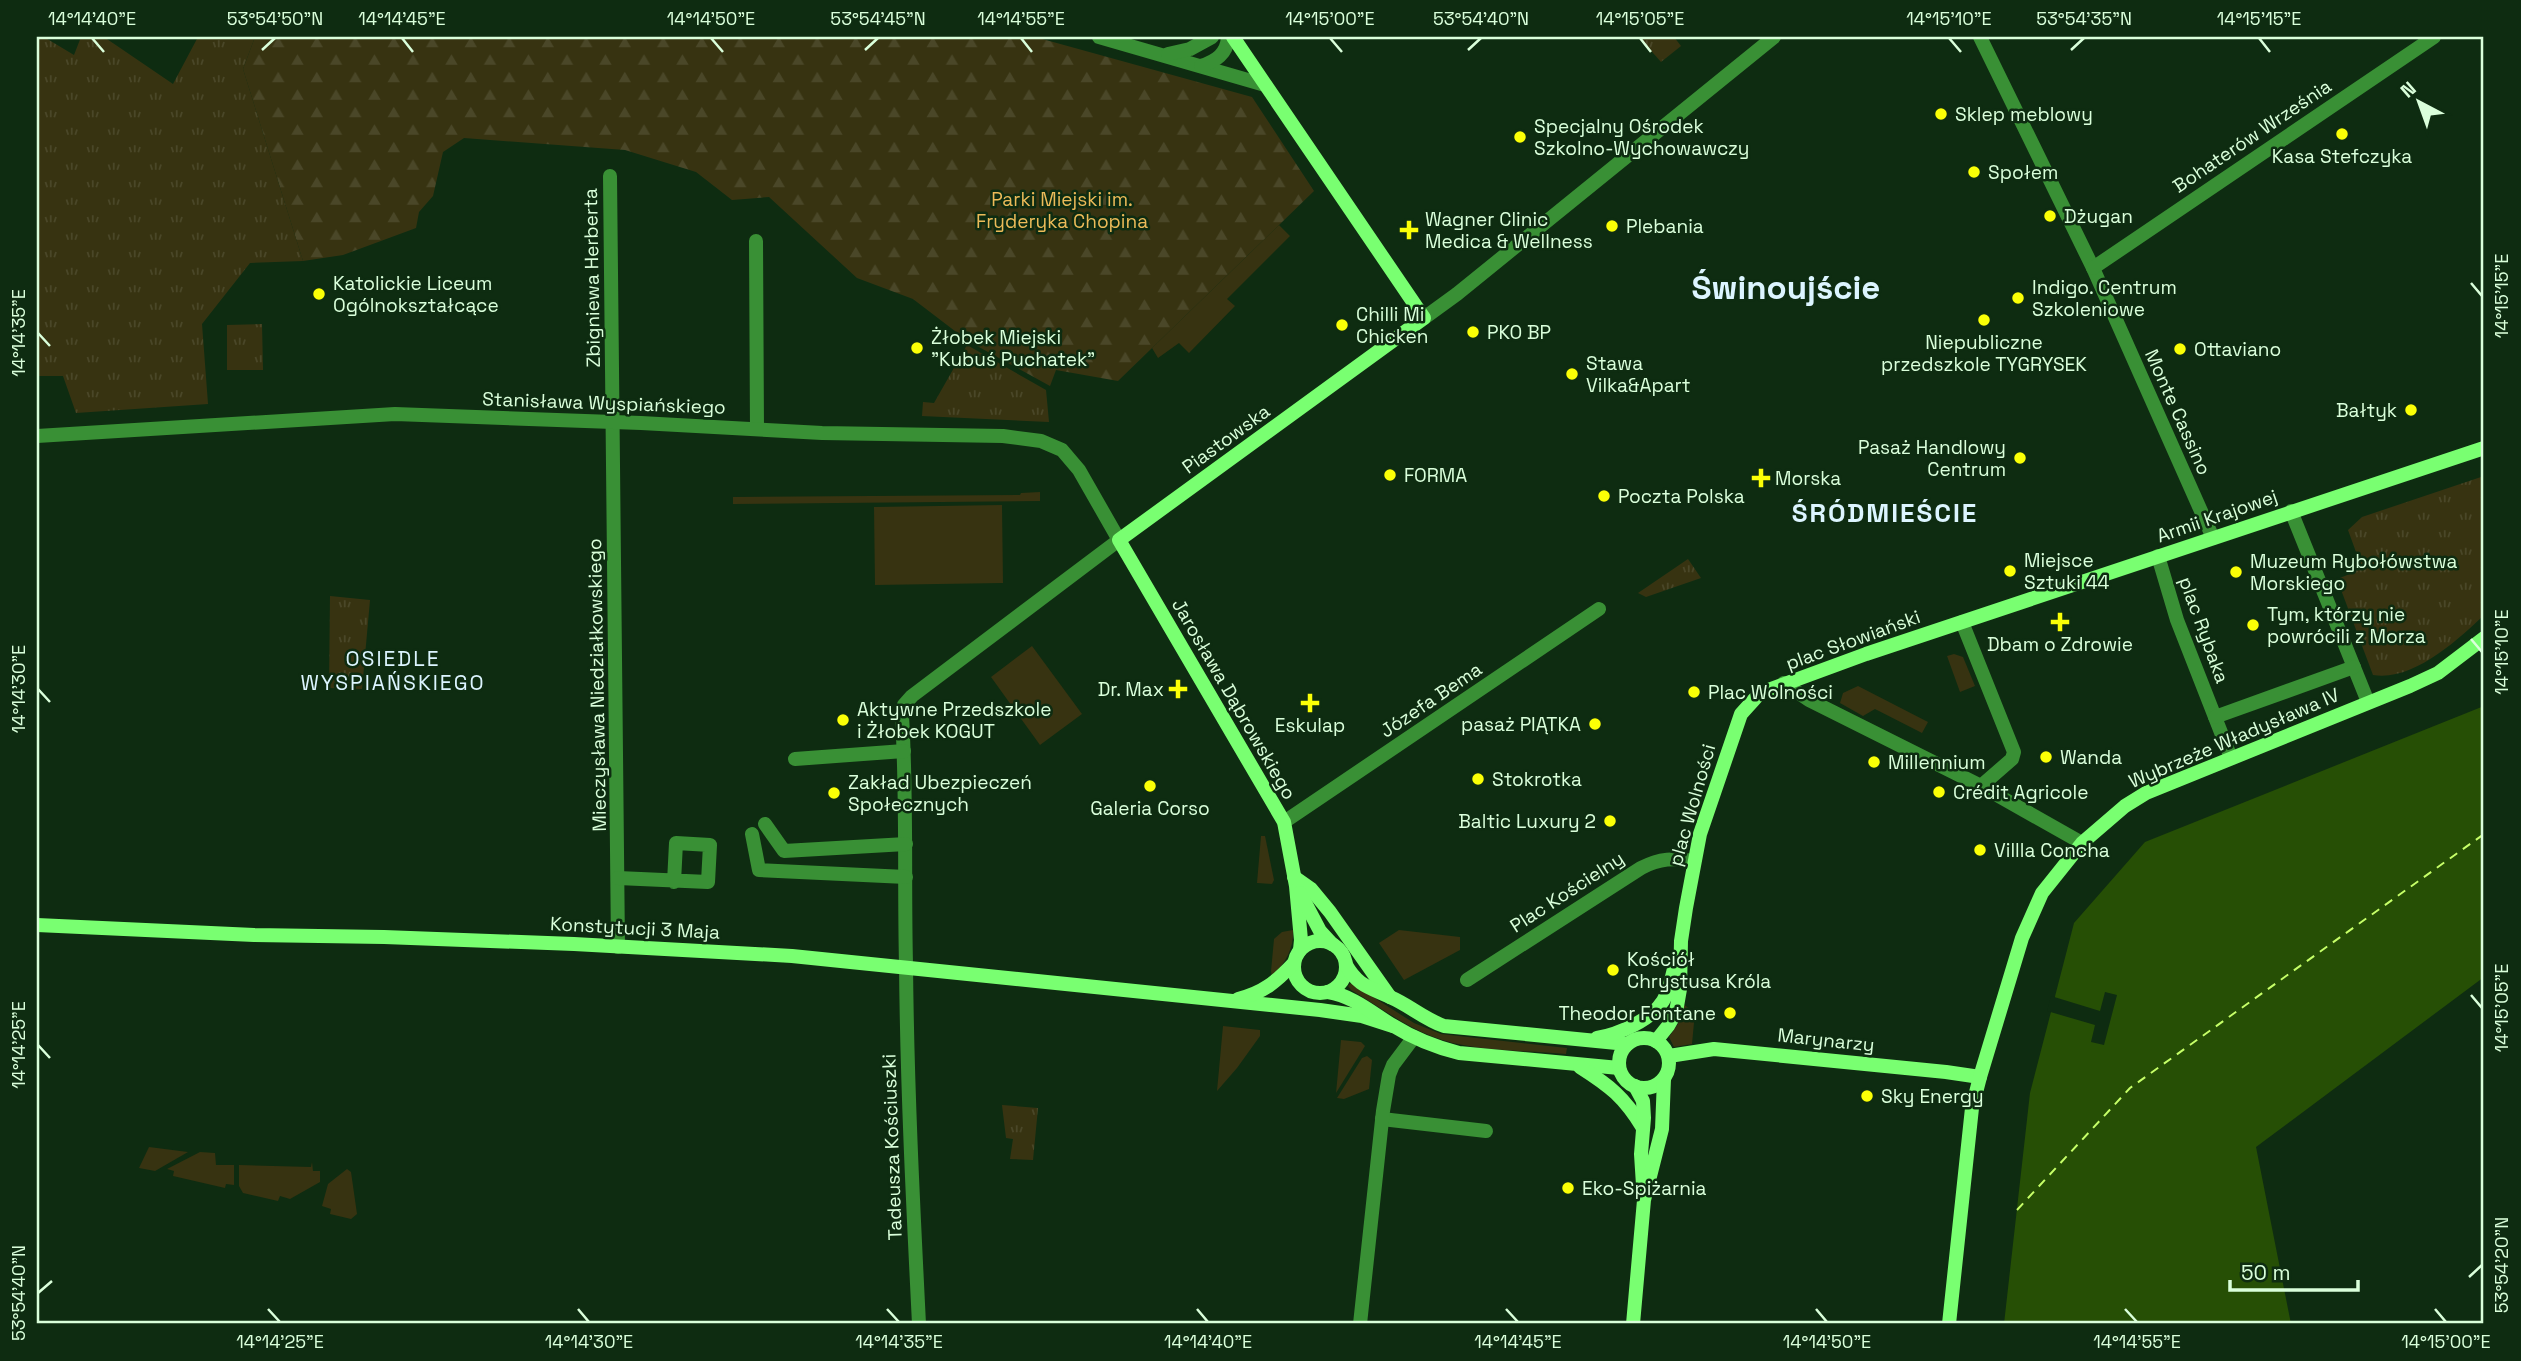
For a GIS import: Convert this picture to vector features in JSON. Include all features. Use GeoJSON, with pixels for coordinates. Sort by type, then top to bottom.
{"type":"FeatureCollection","features":[{"type":"Feature","properties":{"kind":"street"},"geometry":{"type":"LineString","coordinates":[[1099,37],[1265,85]]}},
{"type":"Feature","properties":{"kind":"street"},"geometry":{"type":"LineString","coordinates":[[1164,55],[1190,49],[1212,37]]}},
{"type":"Feature","properties":{"kind":"street"},"geometry":{"type":"LineString","coordinates":[[1201,66],[1216,60],[1224,51],[1230,37]]}},
{"type":"Feature","properties":{"kind":"street"},"geometry":{"type":"LineString","coordinates":[[1230,37],[1424,318]]}},
{"type":"Feature","properties":{"kind":"street","name":"Piastowska"},"geometry":{"type":"LineString","coordinates":[[906,967],[902,716],[904,705],[912,696],[1119,540],[1468,286],[1774,37]]}},
{"type":"Feature","properties":{"kind":"street","name":"Monte Cassino"},"geometry":{"type":"LineString","coordinates":[[1980,37],[2093,268],[2213,538]]}},
{"type":"Feature","properties":{"kind":"street","name":"Bohaterów Września"},"geometry":{"type":"LineString","coordinates":[[2093,268],[2434,37]]}},
{"type":"Feature","properties":{"kind":"street","name":"Zbigniewa Herberta"},"geometry":{"type":"LineString","coordinates":[[610,176],[613,422]]}},
{"type":"Feature","properties":{"kind":"street"},"geometry":{"type":"LineString","coordinates":[[756,242],[757,429]]}},
{"type":"Feature","properties":{"kind":"street","name":"Stanisława Wyspiańskiego"},"geometry":{"type":"LineString","coordinates":[[37,436],[395,414],[822,433],[1003,436],[1041,441],[1062,450],[1079,470],[1119,540]]}},
{"type":"Feature","properties":{"kind":"street","name":"Mieczysława Niedziałkowskiego"},"geometry":{"type":"LineString","coordinates":[[613,422],[618,947]]}},
{"type":"Feature","properties":{"kind":"street","name":"Armii Krajowej"},"geometry":{"type":"LineString","coordinates":[[1962,622],[2484,448]]}},
{"type":"Feature","properties":{"kind":"street"},"geometry":{"type":"LineString","coordinates":[[2291,511],[2368,702]]}},
{"type":"Feature","properties":{"kind":"street","name":"Jarosława Dąbrowskiego"},"geometry":{"type":"LineString","coordinates":[[1119,540],[1283,822],[1295,881],[1301,940],[1297,957]]}},
{"type":"Feature","properties":{"kind":"street","name":"plac Rybaka"},"geometry":{"type":"LineString","coordinates":[[2158,556],[2177,620],[2231,758]]}},
{"type":"Feature","properties":{"kind":"street","name":"Józefa Bema"},"geometry":{"type":"LineString","coordinates":[[1283,822],[1599,609]]}},
{"type":"Feature","properties":{"kind":"street"},"geometry":{"type":"LineString","coordinates":[[1962,622],[2014,752],[2012,759],[1981,786]]}},
{"type":"Feature","properties":{"kind":"street","name":"plac Słowiański"},"geometry":{"type":"LineString","coordinates":[[1784,683],[1962,622]]}},
{"type":"Feature","properties":{"kind":"street","name":"Wybrzeże Władysława IV"},"geometry":{"type":"LineString","coordinates":[[1949,1324],[1970,1125],[1980,1077],[2027,924],[2042,893],[2082,843],[2117,812],[2146,793],[2438,673],[2484,638]]}},
{"type":"Feature","properties":{"kind":"street"},"geometry":{"type":"LineString","coordinates":[[2215,717],[2354,667]]}},
{"type":"Feature","properties":{"kind":"street","name":"plac Słowiański"},"geometry":{"type":"LineString","coordinates":[[1784,683],[1809,700],[1981,786],[2082,843]]}},
{"type":"Feature","properties":{"kind":"street","name":"plac Wolności"},"geometry":{"type":"LineString","coordinates":[[1656,1041],[1675,1012],[1680,989],[1681,941],[1694,861],[1703,824],[1741,714],[1759,693],[1784,683]]}},
{"type":"Feature","properties":{"kind":"street"},"geometry":{"type":"LineString","coordinates":[[795,759],[904,751]]}},
{"type":"Feature","properties":{"kind":"street"},"geometry":{"type":"LineString","coordinates":[[765,824],[784,851],[906,845]]}},
{"type":"Feature","properties":{"kind":"street"},"geometry":{"type":"LineString","coordinates":[[752,834],[759,870],[906,877]]}},
{"type":"Feature","properties":{"kind":"street","name":"Plac Kościelny"},"geometry":{"type":"LineString","coordinates":[[1467,980],[1654,861],[1674,858],[1694,861]]}},
{"type":"Feature","properties":{"kind":"street"},"geometry":{"type":"LineString","coordinates":[[618,878],[674,882]]}},
{"type":"Feature","properties":{"kind":"street"},"geometry":{"type":"LineString","coordinates":[[1295,881],[1311,890],[1330,912],[1390,997]]}},
{"type":"Feature","properties":{"kind":"street","name":"Jarosława Dąbrowskiego"},"geometry":{"type":"LineString","coordinates":[[1295,881],[1320,931],[1333,945]]}},
{"type":"Feature","properties":{"kind":"street","name":"Konstytucji 3 Maja"},"geometry":{"type":"LineString","coordinates":[[37,925],[329,938],[384,937],[792,956],[1278,1006],[1320,992]]}},
{"type":"Feature","properties":{"kind":"street"},"geometry":{"type":"LineString","coordinates":[[1578,1040],[1607,1036],[1650,1015],[1668,992],[1681,941]]}},
{"type":"Feature","properties":{"kind":"street"},"geometry":{"type":"LineString","coordinates":[[1619,1068],[1459,1054],[1435,1047],[1393,1026],[1343,995],[1320,992],[1298,982],[1297,957],[1315,942],[1333,945],[1339,950],[1352,975],[1371,990],[1390,997],[1427,1020],[1444,1026],[1627,1044],[1644,1037],[1656,1041],[1665,1048],[1669,1056],[1668,1071],[1664,1079],[1662,1129],[1644,1200]]}},
{"type":"Feature","properties":{"kind":"street","name":"Konstytucji 3 Maja"},"geometry":{"type":"LineString","coordinates":[[1230,1001],[1255,995],[1272,986],[1297,957]]}},
{"type":"Feature","properties":{"kind":"street"},"geometry":{"type":"LineString","coordinates":[[1320,992],[1334,989],[1343,978],[1346,965]]}},
{"type":"Feature","properties":{"kind":"street","name":"Tadeusza Kościuszki"},"geometry":{"type":"LineString","coordinates":[[906,967],[907,1066],[919,1324]]}},
{"type":"Feature","properties":{"kind":"street"},"geometry":{"type":"LineString","coordinates":[[1278,1006],[1362,1016],[1393,1026]]}},
{"type":"Feature","properties":{"kind":"street"},"geometry":{"type":"LineString","coordinates":[[1360,1324],[1382,1119],[1393,1065],[1414,1037]]}},
{"type":"Feature","properties":{"kind":"street"},"geometry":{"type":"LineString","coordinates":[[1627,1044],[1619,1058],[1619,1068],[1624,1079],[1634,1086],[1643,1101],[1641,1154],[1644,1200],[1633,1324]]}},
{"type":"Feature","properties":{"kind":"street","name":"Marynarzy"},"geometry":{"type":"LineString","coordinates":[[1669,1056],[1714,1049],[1980,1077]]}},
{"type":"Feature","properties":{"kind":"street"},"geometry":{"type":"LineString","coordinates":[[1576,1064],[1608,1084],[1628,1103],[1643,1128]]}},
{"type":"Feature","properties":{"kind":"street"},"geometry":{"type":"LineString","coordinates":[[1634,1086],[1650,1087],[1664,1079]]}},
{"type":"Feature","properties":{"kind":"street"},"geometry":{"type":"LineString","coordinates":[[1382,1119],[1486,1131]]}},
{"type":"Feature","properties":{"kind":"green space"},"geometry":{"type":"Polygon","coordinates":[[[37,37],[44,37],[74,55],[81,37],[104,37],[173,84],[198,37],[255,37],[243,69],[303,261],[250,263],[202,324],[208,404],[76,413],[63,376],[37,376],[37,37]]]}},
{"type":"Feature","properties":{"kind":"green space","name":"Parki Miejski im. Fryderyka Chopina"},"geometry":{"type":"Polygon","coordinates":[[[255,37],[1035,37],[1252,97],[1314,191],[1118,381],[1056,370],[1050,386],[968,341],[913,299],[857,278],[769,197],[732,200],[696,172],[625,150],[464,138],[443,152],[433,196],[419,212],[416,228],[343,255],[303,261],[243,69],[255,37]]]}},
{"type":"Feature","properties":{"kind":"green space"},"geometry":{"type":"Polygon","coordinates":[[[1639,37],[1674,37],[1681,46],[1661,62],[1639,37]]]}},
{"type":"Feature","properties":{"kind":"green space"},"geometry":{"type":"Polygon","coordinates":[[[1279,225],[1290,236],[1227,299],[1235,306],[1189,353],[1179,343],[1158,358],[1152,348],[1279,225]]]}},
{"type":"Feature","properties":{"kind":"green space"},"geometry":{"type":"Polygon","coordinates":[[[262,324],[263,370],[227,370],[227,325],[262,324]]]}},
{"type":"Feature","properties":{"kind":"green space"},"geometry":{"type":"Polygon","coordinates":[[[967,345],[1046,390],[1049,422],[922,416],[923,402],[934,403],[967,345]]]}},
{"type":"Feature","properties":{"kind":"green space"},"geometry":{"type":"Polygon","coordinates":[[[2484,476],[2484,615],[2448,647],[2418,666],[2388,675],[2373,675],[2337,579],[2350,574],[2360,563],[2348,530],[2362,517],[2484,476]]]}},
{"type":"Feature","properties":{"kind":"green space"},"geometry":{"type":"Polygon","coordinates":[[[1040,492],[1040,501],[733,504],[733,497],[1020,495],[1040,492]]]}},
{"type":"Feature","properties":{"kind":"green space"},"geometry":{"type":"Polygon","coordinates":[[[1002,505],[1003,583],[875,585],[874,507],[1002,505]]]}},
{"type":"Feature","properties":{"kind":"green space"},"geometry":{"type":"Polygon","coordinates":[[[1688,559],[1701,578],[1646,597],[1638,593],[1688,559]]]}},
{"type":"Feature","properties":{"kind":"green space"},"geometry":{"type":"Polygon","coordinates":[[[330,596],[370,600],[362,689],[329,688],[330,596]]]}},
{"type":"Feature","properties":{"kind":"green space"},"geometry":{"type":"Polygon","coordinates":[[[1032,646],[1082,714],[1040,745],[991,677],[1032,646]]]}},
{"type":"Feature","properties":{"kind":"green space"},"geometry":{"type":"Polygon","coordinates":[[[1954,654],[1963,657],[1975,686],[1960,692],[1947,656],[1954,654]]]}},
{"type":"Feature","properties":{"kind":"green space"},"geometry":{"type":"Polygon","coordinates":[[[1858,686],[1928,722],[1922,733],[1875,709],[1863,716],[1840,703],[1843,693],[1858,686]]]}},
{"type":"Feature","properties":{"kind":"green space"},"geometry":{"type":"Polygon","coordinates":[[[1261,836],[1265,836],[1274,880],[1272,884],[1257,883],[1261,836]]]}},
{"type":"Feature","properties":{"kind":"green space"},"geometry":{"type":"Polygon","coordinates":[[[1293,930],[1288,955],[1272,977],[1274,939],[1282,932],[1293,930]]]}},
{"type":"Feature","properties":{"kind":"green space"},"geometry":{"type":"Polygon","coordinates":[[[1399,930],[1460,937],[1460,950],[1404,980],[1379,943],[1399,930]]]}},
{"type":"Feature","properties":{"kind":"green space"},"geometry":{"type":"Polygon","coordinates":[[[1351,983],[1414,1023],[1441,1034],[1567,1048],[1566,1054],[1497,1050],[1446,1041],[1390,1014],[1351,990],[1348,986],[1351,983]]]}},
{"type":"Feature","properties":{"kind":"green space"},"geometry":{"type":"Polygon","coordinates":[[[1684,1005],[1695,1012],[1692,1044],[1674,1047],[1669,1037],[1678,1024],[1684,1005]]]}},
{"type":"Feature","properties":{"kind":"green space"},"geometry":{"type":"Polygon","coordinates":[[[1223,1026],[1260,1030],[1260,1036],[1217,1091],[1223,1026]]]}},
{"type":"Feature","properties":{"kind":"green space"},"geometry":{"type":"Polygon","coordinates":[[[1341,1040],[1361,1042],[1365,1046],[1336,1093],[1341,1040]]]}},
{"type":"Feature","properties":{"kind":"green space"},"geometry":{"type":"Polygon","coordinates":[[[1367,1056],[1372,1060],[1369,1089],[1344,1099],[1337,1098],[1362,1058],[1367,1056]]]}},
{"type":"Feature","properties":{"kind":"green space"},"geometry":{"type":"Polygon","coordinates":[[[1002,1105],[1038,1108],[1033,1160],[1010,1159],[1013,1139],[1006,1138],[1002,1105]]]}},
{"type":"Feature","properties":{"kind":"green space"},"geometry":{"type":"Polygon","coordinates":[[[149,1147],[188,1152],[155,1171],[139,1168],[149,1147]]]}},
{"type":"Feature","properties":{"kind":"green space"},"geometry":{"type":"Polygon","coordinates":[[[200,1152],[215,1153],[216,1165],[234,1165],[234,1185],[226,1184],[225,1188],[173,1176],[174,1171],[167,1169],[200,1152]]]}},
{"type":"Feature","properties":{"kind":"green space"},"geometry":{"type":"Polygon","coordinates":[[[312,1162],[313,1171],[320,1171],[320,1182],[290,1199],[280,1196],[278,1201],[243,1193],[239,1186],[239,1165],[311,1167],[312,1162]]]}},
{"type":"Feature","properties":{"kind":"green space"},"geometry":{"type":"Polygon","coordinates":[[[347,1169],[351,1172],[357,1214],[351,1219],[330,1214],[331,1209],[322,1206],[328,1184],[347,1169]]]}},
{"type":"Feature","properties":{"kind":"shaded area"},"geometry":{"type":"Polygon","coordinates":[[[2484,706],[2484,977],[2256,1147],[2291,1324],[2004,1324],[2030,1093],[2074,923],[2145,842],[2484,706]]]}},
{"type":"Feature","properties":{"kind":"pier"},"geometry":{"type":"Polygon","coordinates":[[[2105,992],[2117,995],[2104,1045],[2091,1042],[2095,1025],[2047,1011],[2051,996],[2100,1011],[2105,992]]]}},
{"type":"Feature","properties":{"kind":"ferry route"},"geometry":{"type":"LineString","coordinates":[[2017,1210],[2130,1088],[2484,834]]}},
{"type":"Feature","properties":{"kind":"place","name":"Sklep meblowy"},"geometry":{"type":"Point","coordinates":[1941,114]}},
{"type":"Feature","properties":{"kind":"place","name":"Kasa Stefczyka"},"geometry":{"type":"Point","coordinates":[2342,134]}},
{"type":"Feature","properties":{"kind":"place","name":"Specjalny Ośrodek Szkolno-Wychowawczy"},"geometry":{"type":"Point","coordinates":[1520,137]}},
{"type":"Feature","properties":{"kind":"place","name":"Społem"},"geometry":{"type":"Point","coordinates":[1974,172]}},
{"type":"Feature","properties":{"kind":"place","name":"Dżugan"},"geometry":{"type":"Point","coordinates":[2050,216]}},
{"type":"Feature","properties":{"kind":"place","name":"Plebania"},"geometry":{"type":"Point","coordinates":[1612,226]}},
{"type":"Feature","properties":{"kind":"place","name":"Wagner Clinic Medica & Wellness"},"geometry":{"type":"Point","coordinates":[1409,230]}},
{"type":"Feature","properties":{"kind":"place","name":"Katolickie Liceum Ogólnokształcące"},"geometry":{"type":"Point","coordinates":[319,294]}},
{"type":"Feature","properties":{"kind":"place","name":"Indigo. Centrum Szkoleniowe"},"geometry":{"type":"Point","coordinates":[2018,298]}},
{"type":"Feature","properties":{"kind":"place","name":"Niepubliczne przedszkole TYGRYSEK"},"geometry":{"type":"Point","coordinates":[1984,320]}},
{"type":"Feature","properties":{"kind":"place","name":"Chilli Mi Chicken"},"geometry":{"type":"Point","coordinates":[1342,325]}},
{"type":"Feature","properties":{"kind":"place","name":"PKO BP"},"geometry":{"type":"Point","coordinates":[1473,332]}},
{"type":"Feature","properties":{"kind":"place","name":"Żłobek Miejski \"Kubuś Puchatek\""},"geometry":{"type":"Point","coordinates":[917,348]}},
{"type":"Feature","properties":{"kind":"place","name":"Ottaviano"},"geometry":{"type":"Point","coordinates":[2180,349]}},
{"type":"Feature","properties":{"kind":"place","name":"Stawa Vilka&Apart"},"geometry":{"type":"Point","coordinates":[1572,374]}},
{"type":"Feature","properties":{"kind":"place","name":"Bałtyk"},"geometry":{"type":"Point","coordinates":[2411,410]}},
{"type":"Feature","properties":{"kind":"place","name":"Pasaż Handlowy Centrum"},"geometry":{"type":"Point","coordinates":[2020,458]}},
{"type":"Feature","properties":{"kind":"place","name":"FORMA"},"geometry":{"type":"Point","coordinates":[1390,475]}},
{"type":"Feature","properties":{"kind":"place","name":"Morska"},"geometry":{"type":"Point","coordinates":[1761,478]}},
{"type":"Feature","properties":{"kind":"place","name":"Poczta Polska"},"geometry":{"type":"Point","coordinates":[1604,496]}},
{"type":"Feature","properties":{"kind":"place","name":"Miejsce Sztuki 44"},"geometry":{"type":"Point","coordinates":[2010,571]}},
{"type":"Feature","properties":{"kind":"place","name":"Muzeum Rybołówstwa Morskiego"},"geometry":{"type":"Point","coordinates":[2236,572]}},
{"type":"Feature","properties":{"kind":"place","name":"Dbam o Zdrowie"},"geometry":{"type":"Point","coordinates":[2060,622]}},
{"type":"Feature","properties":{"kind":"place","name":"Tym, którzy nie powrócili z Morza"},"geometry":{"type":"Point","coordinates":[2253,625]}},
{"type":"Feature","properties":{"kind":"place","name":"Dr. Max"},"geometry":{"type":"Point","coordinates":[1178,689]}},
{"type":"Feature","properties":{"kind":"place","name":"Plac Wolności"},"geometry":{"type":"Point","coordinates":[1694,692]}},
{"type":"Feature","properties":{"kind":"place","name":"Eskulap"},"geometry":{"type":"Point","coordinates":[1310,703]}},
{"type":"Feature","properties":{"kind":"place","name":"Aktywne Przedszkole i Żłobek KOGUT"},"geometry":{"type":"Point","coordinates":[843,720]}},
{"type":"Feature","properties":{"kind":"place","name":"pasaż PIĄTKA"},"geometry":{"type":"Point","coordinates":[1595,724]}},
{"type":"Feature","properties":{"kind":"place","name":"Wanda"},"geometry":{"type":"Point","coordinates":[2046,757]}},
{"type":"Feature","properties":{"kind":"place","name":"Millennium"},"geometry":{"type":"Point","coordinates":[1874,762]}},
{"type":"Feature","properties":{"kind":"place","name":"Stokrotka"},"geometry":{"type":"Point","coordinates":[1478,779]}},
{"type":"Feature","properties":{"kind":"place","name":"Galeria Corso"},"geometry":{"type":"Point","coordinates":[1150,786]}},
{"type":"Feature","properties":{"kind":"place","name":"Crédit Agricole"},"geometry":{"type":"Point","coordinates":[1939,792]}},
{"type":"Feature","properties":{"kind":"place","name":"Zakład Ubezpieczeń Społecznych"},"geometry":{"type":"Point","coordinates":[834,793]}},
{"type":"Feature","properties":{"kind":"place","name":"Baltic Luxury 2"},"geometry":{"type":"Point","coordinates":[1610,821]}},
{"type":"Feature","properties":{"kind":"place","name":"Villla Concha"},"geometry":{"type":"Point","coordinates":[1980,850]}},
{"type":"Feature","properties":{"kind":"place","name":"Kościół Chrystusa Króla"},"geometry":{"type":"Point","coordinates":[1613,970]}},
{"type":"Feature","properties":{"kind":"place","name":"Theodor Fontane"},"geometry":{"type":"Point","coordinates":[1730,1013]}},
{"type":"Feature","properties":{"kind":"place","name":"Sky Energy"},"geometry":{"type":"Point","coordinates":[1867,1096]}},
{"type":"Feature","properties":{"kind":"place","name":"Eko-Spiżarnia"},"geometry":{"type":"Point","coordinates":[1568,1188]}},
{"type":"Feature","properties":{"kind":"district","name":"Świnoujście"},"geometry":{"type":"Point","coordinates":[1786,288]}},
{"type":"Feature","properties":{"kind":"district","name":"ŚRÓDMIEŚCIE"},"geometry":{"type":"Point","coordinates":[1885,513]}},
{"type":"Feature","properties":{"kind":"district","name":"OSIEDLE WYSPIAŃSKIEGO"},"geometry":{"type":"Point","coordinates":[393,670]}}]}
